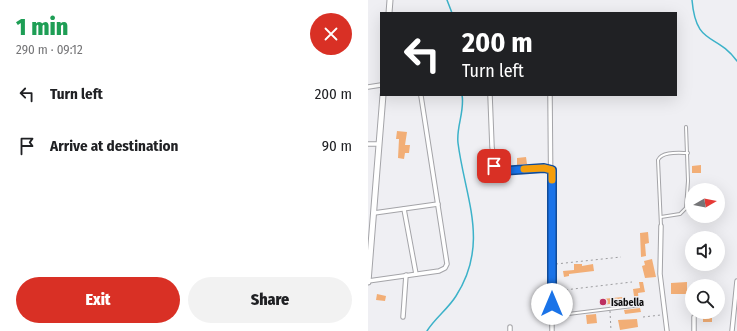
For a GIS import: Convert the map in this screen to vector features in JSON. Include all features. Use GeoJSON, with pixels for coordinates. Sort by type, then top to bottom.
{"type":"FeatureCollection","features":[{"type":"Feature","properties":{"kind":"street"},"geometry":{"type":"LineString","coordinates":[[389,12],[390,0]]}},
{"type":"Feature","properties":{"kind":"street"},"geometry":{"type":"LineString","coordinates":[[368,87],[380,85]]}},
{"type":"Feature","properties":{"kind":"street"},"geometry":{"type":"LineString","coordinates":[[383,96],[374,214],[370,241],[368,282],[439,271],[446,266],[447,260],[420,96]]}},
{"type":"Feature","properties":{"kind":"street"},"geometry":{"type":"LineString","coordinates":[[490,96],[492,147],[496,169],[501,171],[544,168],[552,170]]}},
{"type":"Feature","properties":{"kind":"street"},"geometry":{"type":"LineString","coordinates":[[550,96],[552,170],[552,331]]}},
{"type":"Feature","properties":{"kind":"street"},"geometry":{"type":"LineString","coordinates":[[368,144],[379,144]]}},
{"type":"Feature","properties":{"kind":"street"},"geometry":{"type":"LineString","coordinates":[[374,214],[438,204]]}},
{"type":"Feature","properties":{"kind":"street"},"geometry":{"type":"LineString","coordinates":[[404,209],[416,274]]}},
{"type":"Feature","properties":{"kind":"street"},"geometry":{"type":"LineString","coordinates":[[661,226],[660,274],[667,331]]}},
{"type":"Feature","properties":{"kind":"street"},"geometry":{"type":"LineString","coordinates":[[403,317],[406,275]]}},
{"type":"Feature","properties":{"kind":"street"},"geometry":{"type":"LineString","coordinates":[[732,331],[736,306],[737,281]]}},
{"type":"Feature","properties":{"kind":"street"},"geometry":{"type":"LineString","coordinates":[[694,319],[694,331]]}},
{"type":"Feature","properties":{"kind":"lane"},"geometry":{"type":"LineString","coordinates":[[661,217],[680,214],[686,208],[688,192],[688,153],[686,127]]}},
{"type":"Feature","properties":{"kind":"lane"},"geometry":{"type":"LineString","coordinates":[[661,226],[657,164],[659,157],[665,154],[688,153]]}},
{"type":"Feature","properties":{"kind":"lane"},"geometry":{"type":"LineString","coordinates":[[552,316],[641,305]]}},
{"type":"Feature","properties":{"kind":"path"},"geometry":{"type":"LineString","coordinates":[[552,264],[621,257]]}},
{"type":"Feature","properties":{"kind":"path"},"geometry":{"type":"LineString","coordinates":[[552,291],[632,282]]}},
{"type":"Feature","properties":{"kind":"path"},"geometry":{"type":"LineString","coordinates":[[610,309],[611,331]]}},
{"type":"Feature","properties":{"kind":"path"},"geometry":{"type":"LineString","coordinates":[[643,317],[665,314]]}},
{"type":"Feature","properties":{"kind":"building"},"geometry":{"type":"Polygon","coordinates":[[[397,131],[407,132],[405,145],[410,145],[409,153],[405,153],[404,159],[398,158],[399,139],[396,139],[397,131]]]}},
{"type":"Feature","properties":{"kind":"building"},"geometry":{"type":"Polygon","coordinates":[[[526,157],[527,164],[517,165],[517,158],[526,157]]]}},
{"type":"Feature","properties":{"kind":"building"},"geometry":{"type":"Polygon","coordinates":[[[701,165],[701,173],[692,173],[692,166],[701,165]]]}},
{"type":"Feature","properties":{"kind":"building"},"geometry":{"type":"Polygon","coordinates":[[[648,232],[649,243],[645,244],[646,256],[641,257],[640,233],[648,232]]]}},
{"type":"Feature","properties":{"kind":"building"},"geometry":{"type":"Polygon","coordinates":[[[652,259],[656,277],[645,278],[642,266],[645,265],[644,261],[652,259]]]}},
{"type":"Feature","properties":{"kind":"building"},"geometry":{"type":"Polygon","coordinates":[[[574,264],[582,264],[582,266],[593,264],[594,271],[569,274],[569,276],[564,277],[563,271],[574,270],[574,264]]]}},
{"type":"Feature","properties":{"kind":"building"},"geometry":{"type":"Polygon","coordinates":[[[639,282],[643,282],[645,292],[638,293],[639,303],[635,303],[633,289],[640,288],[639,282]]]}},
{"type":"Feature","properties":{"kind":"building"},"geometry":{"type":"Polygon","coordinates":[[[685,282],[685,294],[671,294],[671,283],[685,282]]]}},
{"type":"Feature","properties":{"kind":"building"},"geometry":{"type":"Polygon","coordinates":[[[377,294],[386,296],[385,301],[376,300],[377,294]]]}},
{"type":"Feature","properties":{"kind":"building"},"geometry":{"type":"Polygon","coordinates":[[[623,297],[625,302],[602,305],[601,299],[623,297]]]}},
{"type":"Feature","properties":{"kind":"building"},"geometry":{"type":"Polygon","coordinates":[[[640,308],[641,312],[625,314],[624,310],[640,308]]]}},
{"type":"Feature","properties":{"kind":"building"},"geometry":{"type":"Polygon","coordinates":[[[596,314],[597,323],[587,324],[586,315],[596,314]]]}},
{"type":"Feature","properties":{"kind":"building"},"geometry":{"type":"Polygon","coordinates":[[[637,319],[638,327],[620,330],[618,320],[637,319]]]}},
{"type":"Feature","properties":{"kind":"building"},"geometry":{"type":"Polygon","coordinates":[[[703,319],[712,319],[712,322],[703,322],[703,319]]]}},
{"type":"Feature","properties":{"kind":"waterway"},"geometry":{"type":"LineString","coordinates":[[447,0],[452,12]]}},
{"type":"Feature","properties":{"kind":"waterway"},"geometry":{"type":"LineString","coordinates":[[692,0],[694,15],[702,32],[722,46],[737,61]]}},
{"type":"Feature","properties":{"kind":"waterway"},"geometry":{"type":"LineString","coordinates":[[427,331],[456,296],[466,276],[472,257],[472,220],[458,143],[458,131],[463,101],[462,96]]}},
{"type":"Feature","properties":{"kind":"slow traffic"},"geometry":{"type":"LineString","coordinates":[[524,169],[548,168],[552,170],[552,180]]}},
{"type":"Feature","properties":{"kind":"place","name":"Isabella"},"geometry":{"type":"Point","coordinates":[603,302]}},
{"type":"Feature","properties":{"kind":"route"},"geometry":{"type":"LineString","coordinates":[[494,166],[496,169],[501,171],[544,168],[552,170],[552,304]]}}]}
